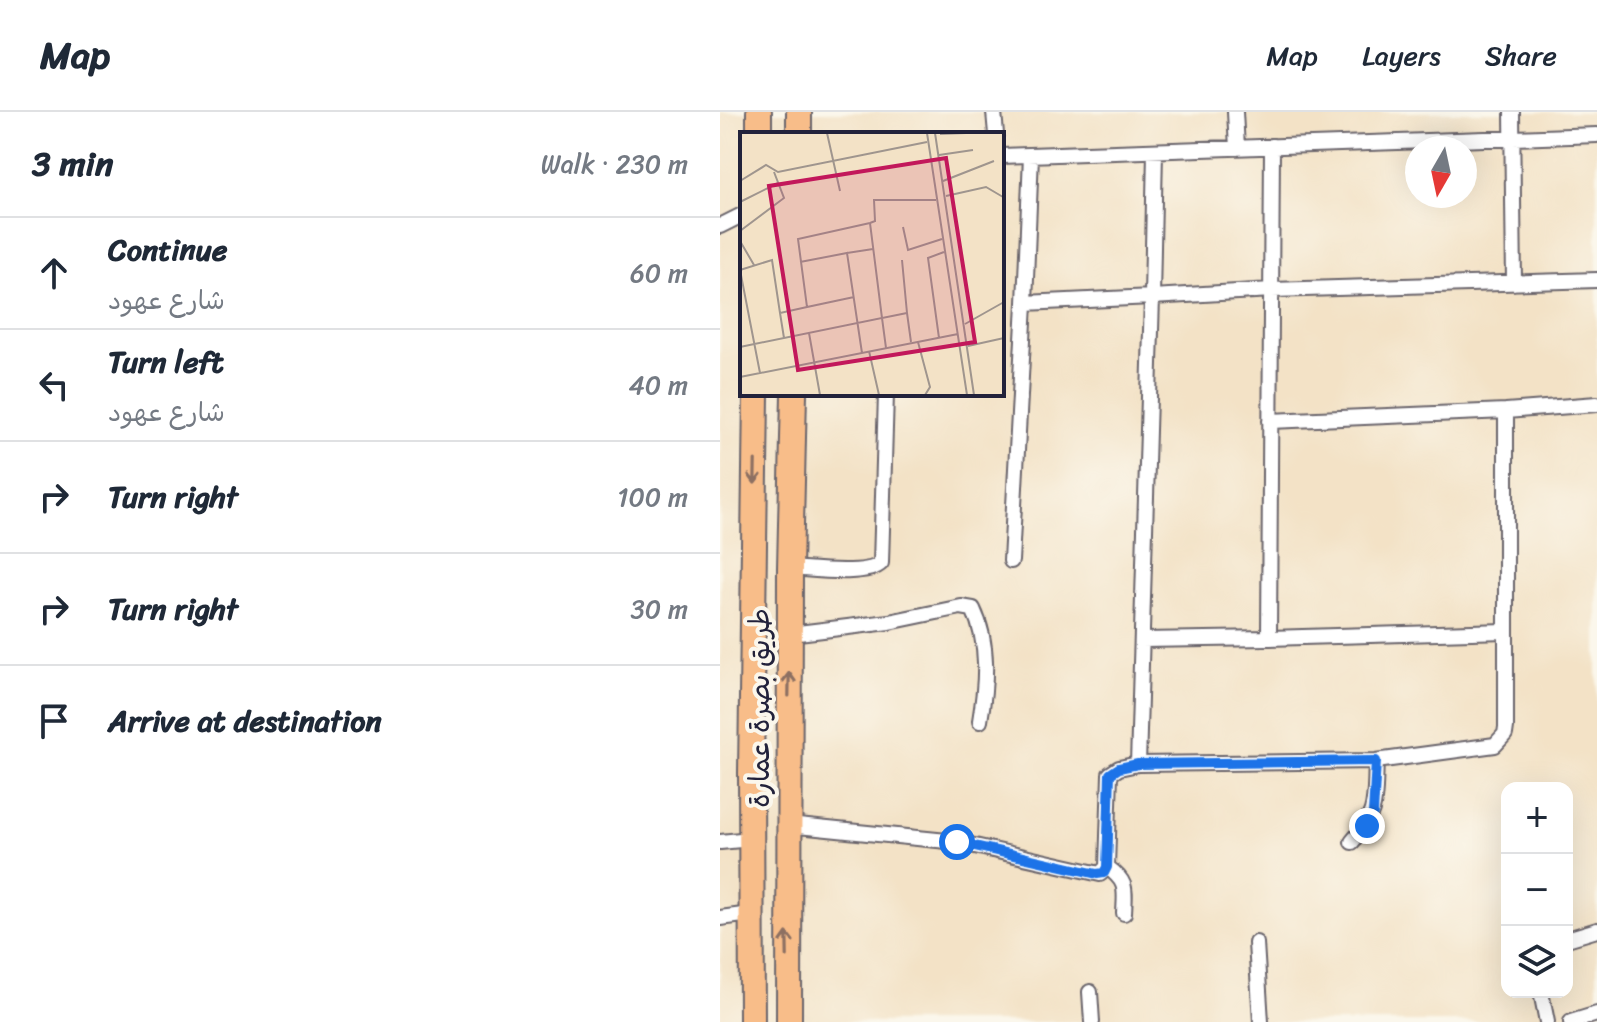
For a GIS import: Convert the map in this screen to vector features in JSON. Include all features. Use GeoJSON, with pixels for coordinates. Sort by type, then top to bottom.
{"type":"FeatureCollection","features":[{"type":"Feature","properties":{"kind":"highway","name":"طريق بصرة عمارة"},"geometry":{"type":"LineString","coordinates":[[752,1022],[756,396]]}},
{"type":"Feature","properties":{"kind":"highway","name":"طريق بصرة عمارة"},"geometry":{"type":"LineString","coordinates":[[789,1022],[790,568],[794,396]]}},
{"type":"Feature","properties":{"kind":"street"},"geometry":{"type":"LineString","coordinates":[[994,112],[996,132]]}},
{"type":"Feature","properties":{"kind":"street"},"geometry":{"type":"LineString","coordinates":[[1235,112],[1237,148]]}},
{"type":"Feature","properties":{"kind":"street"},"geometry":{"type":"LineString","coordinates":[[1512,112],[1514,283]]}},
{"type":"Feature","properties":{"kind":"street"},"geometry":{"type":"LineString","coordinates":[[1004,156],[1597,135]]}},
{"type":"Feature","properties":{"kind":"street"},"geometry":{"type":"LineString","coordinates":[[1269,638],[1272,146]]}},
{"type":"Feature","properties":{"kind":"street"},"geometry":{"type":"LineString","coordinates":[[1138,764],[1155,151]]}},
{"type":"Feature","properties":{"kind":"street"},"geometry":{"type":"LineString","coordinates":[[1011,561],[1031,155]]}},
{"type":"Feature","properties":{"kind":"street"},"geometry":{"type":"LineString","coordinates":[[720,226],[740,216]]}},
{"type":"Feature","properties":{"kind":"street"},"geometry":{"type":"LineString","coordinates":[[1025,303],[1272,290],[1597,280]]}},
{"type":"Feature","properties":{"kind":"street"},"geometry":{"type":"LineString","coordinates":[[790,568],[865,571],[877,568],[881,563],[886,396]]}},
{"type":"Feature","properties":{"kind":"street"},"geometry":{"type":"LineString","coordinates":[[1270,421],[1597,404]]}},
{"type":"Feature","properties":{"kind":"street"},"geometry":{"type":"LineString","coordinates":[[788,825],[957,842],[1097,874],[1104,873],[1107,867],[1110,774],[1119,768],[1138,764],[1376,761],[1495,745],[1501,740],[1506,727],[1506,411]]}},
{"type":"Feature","properties":{"kind":"street"},"geometry":{"type":"LineString","coordinates":[[790,634],[889,622],[961,607],[973,609],[978,619],[987,679],[980,721]]}},
{"type":"Feature","properties":{"kind":"street"},"geometry":{"type":"LineString","coordinates":[[1142,640],[1505,631]]}},
{"type":"Feature","properties":{"kind":"street"},"geometry":{"type":"LineString","coordinates":[[1352,842],[1373,814],[1376,761]]}},
{"type":"Feature","properties":{"kind":"street"},"geometry":{"type":"LineString","coordinates":[[720,842],[751,839]]}},
{"type":"Feature","properties":{"kind":"street"},"geometry":{"type":"LineString","coordinates":[[1107,867],[1120,876],[1125,886],[1124,913]]}},
{"type":"Feature","properties":{"kind":"street"},"geometry":{"type":"LineString","coordinates":[[720,918],[751,914]]}},
{"type":"Feature","properties":{"kind":"street"},"geometry":{"type":"LineString","coordinates":[[1573,937],[1597,930]]}},
{"type":"Feature","properties":{"kind":"street"},"geometry":{"type":"LineString","coordinates":[[1256,943],[1261,1022]]}},
{"type":"Feature","properties":{"kind":"street"},"geometry":{"type":"LineString","coordinates":[[1090,992],[1092,1022]]}},
{"type":"Feature","properties":{"kind":"street"},"geometry":{"type":"LineString","coordinates":[[1542,998],[1547,1022]]}},
{"type":"Feature","properties":{"kind":"street"},"geometry":{"type":"LineString","coordinates":[[1571,1022],[1597,1014]]}},
{"type":"Feature","properties":{"kind":"route"},"geometry":{"type":"LineString","coordinates":[[957,842],[1097,874],[1104,873],[1107,870],[1110,774],[1119,768],[1138,764],[1376,761],[1373,814],[1367,826]]}}]}
